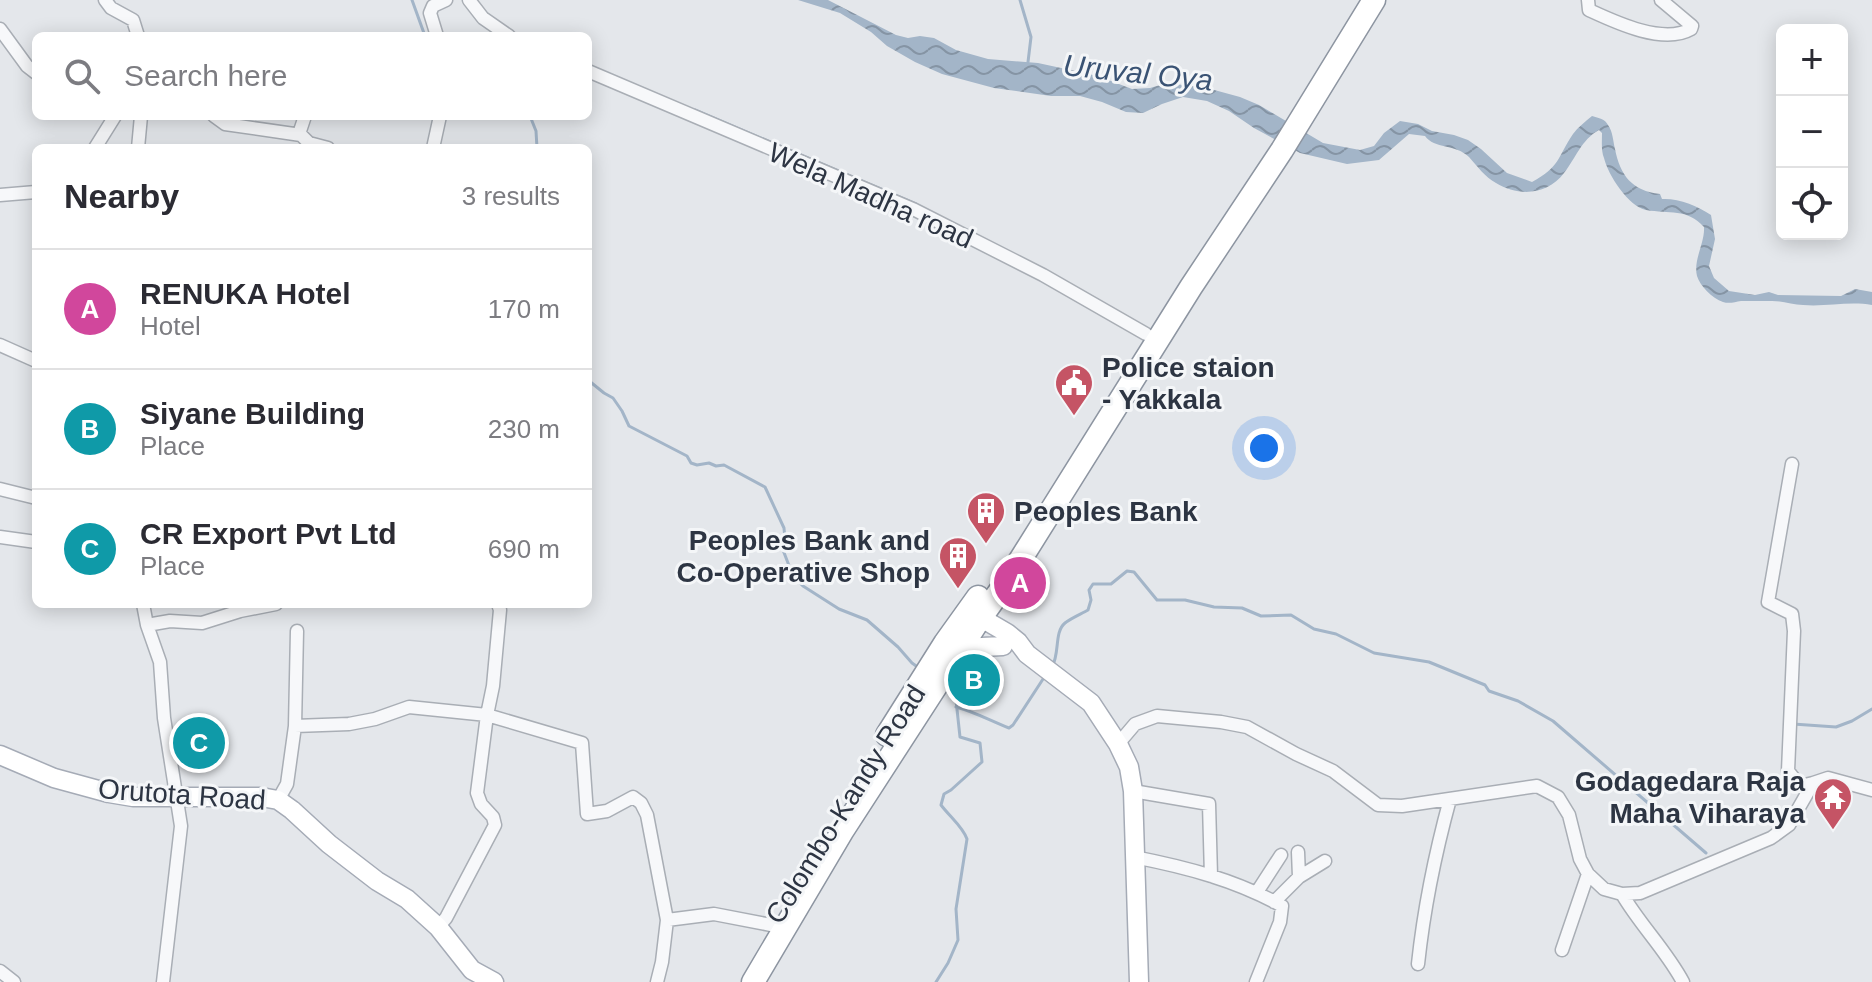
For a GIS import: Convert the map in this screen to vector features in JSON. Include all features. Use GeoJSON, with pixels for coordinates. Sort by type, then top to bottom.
{"type":"FeatureCollection","features":[{"type":"Feature","properties":{"kind":"highway"},"geometry":{"type":"LineString","coordinates":[[1293,119],[1357,0]]}},
{"type":"Feature","properties":{"kind":"highway"},"geometry":{"type":"LineString","coordinates":[[1293,119],[1374,0]]}},
{"type":"Feature","properties":{"kind":"highway","name":"Colombo-Kandy Road"},"geometry":{"type":"LineString","coordinates":[[972,618],[1007,581],[1185,284],[1293,119]]}},
{"type":"Feature","properties":{"kind":"highway","name":"Colombo-Kandy Road"},"geometry":{"type":"LineString","coordinates":[[736,982],[951,654],[1024,528],[1146,334],[1185,284]]}},
{"type":"Feature","properties":{"kind":"highway","name":"Colombo-Kandy Road"},"geometry":{"type":"LineString","coordinates":[[753,982],[911,712]]}},
{"type":"Feature","properties":{"kind":"main road"},"geometry":{"type":"LineString","coordinates":[[1005,640],[1000,616],[1007,581]]}},
{"type":"Feature","properties":{"kind":"main road"},"geometry":{"type":"LineString","coordinates":[[972,618],[1091,703],[1129,767],[1133,791],[1139,982]]}},
{"type":"Feature","properties":{"kind":"main road"},"geometry":{"type":"LineString","coordinates":[[951,654],[1005,640]]}},
{"type":"Feature","properties":{"kind":"main road","name":"Orutota Road"},"geometry":{"type":"LineString","coordinates":[[0,755],[54,778],[133,797],[261,797],[278,800],[377,881],[407,899],[438,927],[472,970],[494,982]]}},
{"type":"Feature","properties":{"kind":"street"},"geometry":{"type":"LineString","coordinates":[[105,0],[111,8],[133,20],[137,32]]}},
{"type":"Feature","properties":{"kind":"street"},"geometry":{"type":"LineString","coordinates":[[436,32],[430,13],[433,6],[446,0]]}},
{"type":"Feature","properties":{"kind":"street"},"geometry":{"type":"LineString","coordinates":[[469,0],[483,18],[503,32]]}},
{"type":"Feature","properties":{"kind":"street"},"geometry":{"type":"LineString","coordinates":[[1588,0],[1589,10],[1623,26],[1667,34],[1683,34],[1691,29],[1692,26],[1661,0]]}},
{"type":"Feature","properties":{"kind":"street"},"geometry":{"type":"LineString","coordinates":[[0,29],[32,70]]}},
{"type":"Feature","properties":{"kind":"street","name":"Wela Madha road"},"geometry":{"type":"LineString","coordinates":[[592,73],[915,210],[1043,275],[1146,334]]}},
{"type":"Feature","properties":{"kind":"street"},"geometry":{"type":"LineString","coordinates":[[98,144],[112,120]]}},
{"type":"Feature","properties":{"kind":"street"},"geometry":{"type":"LineString","coordinates":[[138,144],[141,120]]}},
{"type":"Feature","properties":{"kind":"street"},"geometry":{"type":"LineString","coordinates":[[220,120],[225,124],[301,135],[313,144]]}},
{"type":"Feature","properties":{"kind":"street"},"geometry":{"type":"LineString","coordinates":[[301,135],[304,120]]}},
{"type":"Feature","properties":{"kind":"street"},"geometry":{"type":"LineString","coordinates":[[434,144],[439,120]]}},
{"type":"Feature","properties":{"kind":"street"},"geometry":{"type":"LineString","coordinates":[[0,195],[32,192]]}},
{"type":"Feature","properties":{"kind":"street"},"geometry":{"type":"LineString","coordinates":[[0,345],[32,359]]}},
{"type":"Feature","properties":{"kind":"street"},"geometry":{"type":"LineString","coordinates":[[1792,464],[1768,602],[1792,614],[1794,631],[1788,771],[1800,786],[1828,778],[1872,790]]}},
{"type":"Feature","properties":{"kind":"street"},"geometry":{"type":"LineString","coordinates":[[0,489],[32,497]]}},
{"type":"Feature","properties":{"kind":"street"},"geometry":{"type":"LineString","coordinates":[[0,537],[32,541]]}},
{"type":"Feature","properties":{"kind":"street"},"geometry":{"type":"LineString","coordinates":[[144,608],[160,662],[164,718],[181,826],[163,982]]}},
{"type":"Feature","properties":{"kind":"street"},"geometry":{"type":"LineString","coordinates":[[147,625],[170,621],[202,623],[255,608]]}},
{"type":"Feature","properties":{"kind":"street"},"geometry":{"type":"LineString","coordinates":[[438,927],[446,918],[495,825],[477,793],[493,686],[499,608]]}},
{"type":"Feature","properties":{"kind":"street"},"geometry":{"type":"LineString","coordinates":[[278,800],[287,784],[295,726],[297,631]]}},
{"type":"Feature","properties":{"kind":"street"},"geometry":{"type":"LineString","coordinates":[[295,726],[349,724],[409,707],[487,715],[582,743],[587,814],[607,811],[633,797],[641,803],[647,815],[667,920],[657,982]]}},
{"type":"Feature","properties":{"kind":"street"},"geometry":{"type":"LineString","coordinates":[[1118,744],[1135,724],[1157,716],[1247,727],[1333,771],[1378,805],[1402,806],[1537,786],[1558,797],[1569,815],[1580,859],[1588,874],[1604,889],[1622,894],[1640,893],[1771,838],[1789,825],[1813,783]]}},
{"type":"Feature","properties":{"kind":"street"},"geometry":{"type":"LineString","coordinates":[[1133,791],[1209,804],[1211,876]]}},
{"type":"Feature","properties":{"kind":"street"},"geometry":{"type":"LineString","coordinates":[[1418,964],[1423,917],[1450,799]]}},
{"type":"Feature","properties":{"kind":"street"},"geometry":{"type":"LineString","coordinates":[[1298,852],[1299,877]]}},
{"type":"Feature","properties":{"kind":"street"},"geometry":{"type":"LineString","coordinates":[[1257,892],[1281,855]]}},
{"type":"Feature","properties":{"kind":"street"},"geometry":{"type":"LineString","coordinates":[[1134,857],[1211,876],[1257,892],[1282,906],[1280,922],[1256,982]]}},
{"type":"Feature","properties":{"kind":"street"},"geometry":{"type":"LineString","coordinates":[[1274,902],[1299,877],[1325,861]]}},
{"type":"Feature","properties":{"kind":"street"},"geometry":{"type":"LineString","coordinates":[[1562,950],[1588,874]]}},
{"type":"Feature","properties":{"kind":"street"},"geometry":{"type":"LineString","coordinates":[[1622,894],[1675,966],[1683,982]]}},
{"type":"Feature","properties":{"kind":"street"},"geometry":{"type":"LineString","coordinates":[[667,920],[714,914],[771,925]]}},
{"type":"Feature","properties":{"kind":"street"},"geometry":{"type":"LineString","coordinates":[[0,971],[14,982]]}},
{"type":"Feature","properties":{"kind":"water"},"geometry":{"type":"Polygon","coordinates":[[[798,0],[828,0],[896,35],[934,38],[956,50],[988,59],[1038,63],[1098,76],[1132,89],[1167,83],[1207,88],[1259,105],[1323,143],[1360,150],[1374,146],[1384,133],[1400,121],[1418,124],[1432,131],[1468,140],[1507,173],[1532,182],[1553,167],[1579,127],[1592,116],[1597,117],[1610,128],[1620,167],[1629,180],[1642,189],[1660,194],[1662,199],[1688,203],[1711,215],[1715,239],[1709,266],[1714,278],[1729,291],[1755,295],[1769,292],[1778,295],[1841,296],[1855,289],[1872,292],[1872,305],[1799,305],[1772,301],[1728,303],[1715,298],[1697,276],[1704,227],[1684,214],[1646,210],[1633,203],[1610,173],[1599,130],[1583,144],[1557,180],[1532,192],[1505,187],[1488,178],[1464,153],[1434,143],[1425,136],[1409,134],[1379,160],[1347,164],[1300,153],[1207,101],[1183,97],[1143,113],[1126,112],[1080,96],[1051,96],[994,88],[942,74],[887,46],[840,13],[798,0]]]}},
{"type":"Feature","properties":{"kind":"waterway","name":"Uruval Oya"},"geometry":{"type":"LineString","coordinates":[[412,0],[424,32]]}},
{"type":"Feature","properties":{"kind":"waterway"},"geometry":{"type":"LineString","coordinates":[[1020,0],[1031,37],[1028,62]]}},
{"type":"Feature","properties":{"kind":"waterway"},"geometry":{"type":"LineString","coordinates":[[695,110],[916,204]]}},
{"type":"Feature","properties":{"kind":"waterway","name":"Uruval Oya"},"geometry":{"type":"LineString","coordinates":[[532,120],[537,144]]}},
{"type":"Feature","properties":{"kind":"waterway","name":"Uruval Oya"},"geometry":{"type":"LineString","coordinates":[[592,383],[613,398],[629,426],[687,456],[691,463],[724,465],[765,487],[784,528],[783,550],[793,576],[839,609],[867,620],[919,668]]}},
{"type":"Feature","properties":{"kind":"waterway"},"geometry":{"type":"LineString","coordinates":[[1052,667],[1062,627],[1088,610],[1091,600],[1089,590],[1093,584],[1111,584],[1127,571],[1134,572],[1157,600],[1185,600],[1214,607],[1242,608],[1261,616],[1291,615],[1314,629],[1336,634],[1374,653],[1429,662],[1485,685],[1489,691],[1518,701],[1553,721],[1706,853]]}},
{"type":"Feature","properties":{"kind":"waterway"},"geometry":{"type":"LineString","coordinates":[[956,707],[1009,728],[1045,676]]}},
{"type":"Feature","properties":{"kind":"waterway","name":"Uruval Oya"},"geometry":{"type":"LineString","coordinates":[[936,982],[958,940],[956,909],[967,839],[941,805],[944,794],[982,762],[980,743],[960,737],[955,691],[946,685]]}},
{"type":"Feature","properties":{"kind":"waterway"},"geometry":{"type":"LineString","coordinates":[[1793,724],[1836,727],[1872,709]]}},
{"type":"Feature","properties":{"kind":"place","name":"Police staion - Yakkala"},"geometry":{"type":"Point","coordinates":[1074,417]}},
{"type":"Feature","properties":{"kind":"place","name":"Peoples Bank"},"geometry":{"type":"Point","coordinates":[986,545]}},
{"type":"Feature","properties":{"kind":"place","name":"RENUKA Hotel"},"geometry":{"type":"Point","coordinates":[1020,583]}},
{"type":"Feature","properties":{"kind":"place","name":"Peoples Bank and Co-Operative Shop"},"geometry":{"type":"Point","coordinates":[958,590]}},
{"type":"Feature","properties":{"kind":"place","name":"Siyane Building"},"geometry":{"type":"Point","coordinates":[974,680]}},
{"type":"Feature","properties":{"kind":"place","name":"CR Export Pvt Ltd"},"geometry":{"type":"Point","coordinates":[199,743]}},
{"type":"Feature","properties":{"kind":"place","name":"Godagedara Raja Maha Viharaya"},"geometry":{"type":"Point","coordinates":[1833,831]}}]}
